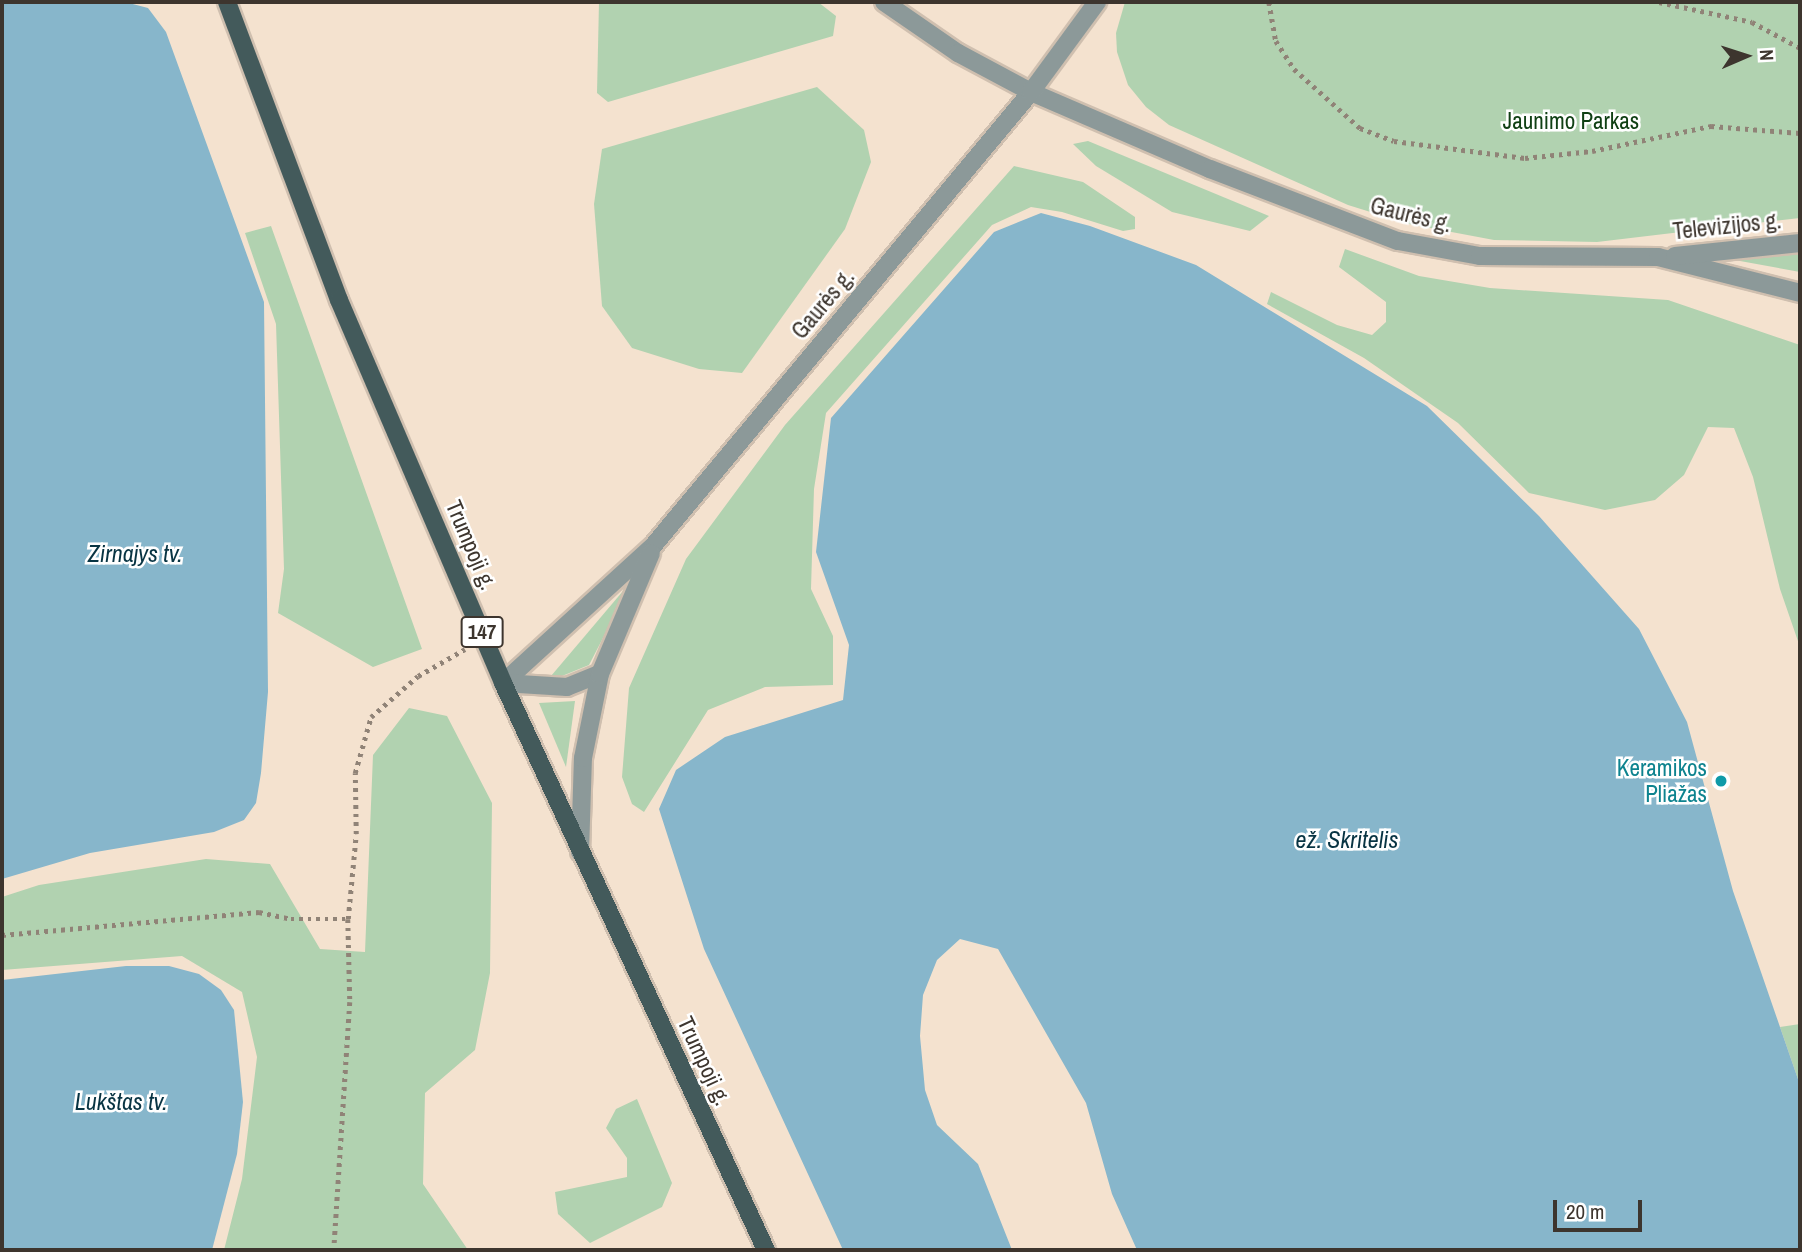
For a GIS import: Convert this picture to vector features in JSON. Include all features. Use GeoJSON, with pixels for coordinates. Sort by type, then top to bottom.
{"type":"FeatureCollection","features":[{"type":"Feature","properties":{"kind":"main road","name":"Trumpoji g."},"geometry":{"type":"LineString","coordinates":[[227,2],[339,300],[503,684],[580,856],[766,1250]]}},
{"type":"Feature","properties":{"kind":"street","name":"Gaurės g."},"geometry":{"type":"LineString","coordinates":[[884,2],[958,53],[1031,92],[1210,169],[1398,241],[1480,256],[1658,257],[1800,293]]}},
{"type":"Feature","properties":{"kind":"street","name":"Gaurės g."},"geometry":{"type":"LineString","coordinates":[[503,684],[653,546],[1031,92],[1097,2]]}},
{"type":"Feature","properties":{"kind":"street","name":"Televizijos g."},"geometry":{"type":"LineString","coordinates":[[1658,257],[1800,243]]}},
{"type":"Feature","properties":{"kind":"street","name":"Gaurės g."},"geometry":{"type":"LineString","coordinates":[[580,856],[583,758],[600,674],[653,546]]}},
{"type":"Feature","properties":{"kind":"street"},"geometry":{"type":"LineString","coordinates":[[503,684],[567,687],[600,674]]}},
{"type":"Feature","properties":{"kind":"path"},"geometry":{"type":"LineString","coordinates":[[1269,2],[1276,41],[1294,69],[1360,128],[1394,141],[1525,158],[1592,151],[1711,126],[1800,133]]}},
{"type":"Feature","properties":{"kind":"path"},"geometry":{"type":"LineString","coordinates":[[1659,2],[1752,22],[1800,48]]}},
{"type":"Feature","properties":{"kind":"path"},"geometry":{"type":"LineString","coordinates":[[1678,2],[1683,7]]}},
{"type":"Feature","properties":{"kind":"path"},"geometry":{"type":"LineString","coordinates":[[334,1250],[350,1002],[348,919],[356,834],[355,773],[371,717],[418,676],[485,640]]}},
{"type":"Feature","properties":{"kind":"path"},"geometry":{"type":"LineString","coordinates":[[2,934],[259,912],[291,919],[348,919]]}},
{"type":"Feature","properties":{"kind":"green space"},"geometry":{"type":"Polygon","coordinates":[[[599,2],[818,2],[836,16],[833,36],[608,102],[597,93],[599,2]]]}},
{"type":"Feature","properties":{"kind":"green space","name":"Jaunimo Parkas"},"geometry":{"type":"Polygon","coordinates":[[[1125,2],[1800,2],[1800,218],[1597,242],[1494,240],[1409,224],[1348,205],[1169,125],[1146,107],[1128,85],[1117,52],[1116,33],[1125,2]]]}},
{"type":"Feature","properties":{"kind":"green space"},"geometry":{"type":"Polygon","coordinates":[[[817,87],[864,130],[871,162],[845,229],[742,373],[699,369],[632,348],[602,306],[594,204],[602,149],[817,87]]]}},
{"type":"Feature","properties":{"kind":"green space"},"geometry":{"type":"Polygon","coordinates":[[[1088,141],[1269,216],[1250,231],[1172,212],[1096,166],[1073,144],[1088,141]]]}},
{"type":"Feature","properties":{"kind":"green space"},"geometry":{"type":"Polygon","coordinates":[[[1014,166],[1083,182],[1135,217],[1135,229],[1123,231],[1062,212],[1031,207],[992,225],[826,413],[814,489],[811,589],[833,636],[833,685],[765,687],[708,710],[644,812],[632,804],[622,777],[629,688],[686,559],[785,425],[1014,166]]]}},
{"type":"Feature","properties":{"kind":"green space"},"geometry":{"type":"Polygon","coordinates":[[[271,226],[422,649],[373,667],[278,613],[284,569],[276,324],[245,233],[271,226]]]}},
{"type":"Feature","properties":{"kind":"green space"},"geometry":{"type":"Polygon","coordinates":[[[1345,249],[1419,276],[1490,288],[1668,300],[1800,345],[1800,647],[1780,589],[1753,477],[1734,428],[1708,427],[1684,475],[1655,500],[1605,510],[1529,493],[1458,423],[1364,358],[1267,304],[1271,292],[1337,325],[1372,335],[1386,322],[1386,302],[1339,267],[1345,249]]]}},
{"type":"Feature","properties":{"kind":"green space"},"geometry":{"type":"Polygon","coordinates":[[[1800,254],[1800,272],[1729,259],[1800,254]]]}},
{"type":"Feature","properties":{"kind":"green space"},"geometry":{"type":"Polygon","coordinates":[[[634,578],[589,665],[562,676],[551,676],[634,578]]]}},
{"type":"Feature","properties":{"kind":"green space"},"geometry":{"type":"Polygon","coordinates":[[[575,701],[566,767],[539,703],[575,701]]]}},
{"type":"Feature","properties":{"kind":"green space"},"geometry":{"type":"Polygon","coordinates":[[[409,708],[447,716],[492,803],[490,973],[475,1050],[425,1093],[423,1184],[468,1250],[224,1250],[242,1179],[257,1057],[242,992],[182,956],[2,970],[2,897],[39,885],[206,859],[270,864],[320,949],[365,952],[373,755],[409,708]]]}},
{"type":"Feature","properties":{"kind":"green space"},"geometry":{"type":"Polygon","coordinates":[[[1800,1024],[1800,1085],[1780,1027],[1800,1024]]]}},
{"type":"Feature","properties":{"kind":"green space"},"geometry":{"type":"Polygon","coordinates":[[[637,1099],[672,1183],[662,1207],[590,1243],[558,1214],[555,1192],[627,1177],[627,1158],[606,1128],[616,1109],[637,1099]]]}},
{"type":"Feature","properties":{"kind":"water","name":"Zirnajys tv."},"geometry":{"type":"Polygon","coordinates":[[[125,2],[148,8],[166,32],[264,302],[268,692],[261,773],[256,803],[244,820],[214,832],[90,853],[2,879],[2,4],[125,2]]]}},
{"type":"Feature","properties":{"kind":"water","name":"ež. Skritelis"},"geometry":{"type":"Polygon","coordinates":[[[1041,213],[1090,226],[1196,265],[1427,406],[1539,516],[1639,629],[1687,722],[1733,891],[1800,1085],[1800,1250],[1137,1250],[1112,1194],[1086,1103],[998,949],[960,939],[937,960],[923,995],[920,1036],[925,1090],[937,1125],[978,1164],[1012,1250],[843,1250],[704,949],[659,809],[676,770],[725,737],[843,700],[849,645],[816,552],[831,418],[994,232],[1041,213]]]}},
{"type":"Feature","properties":{"kind":"water","name":"Lukštas tv."},"geometry":{"type":"Polygon","coordinates":[[[126,966],[169,966],[199,974],[221,990],[234,1010],[243,1102],[237,1154],[212,1250],[2,1250],[2,980],[126,966]]]}},
{"type":"Feature","properties":{"kind":"place","name":"Keramikos Pliažas"},"geometry":{"type":"Point","coordinates":[1721,781]}}]}
